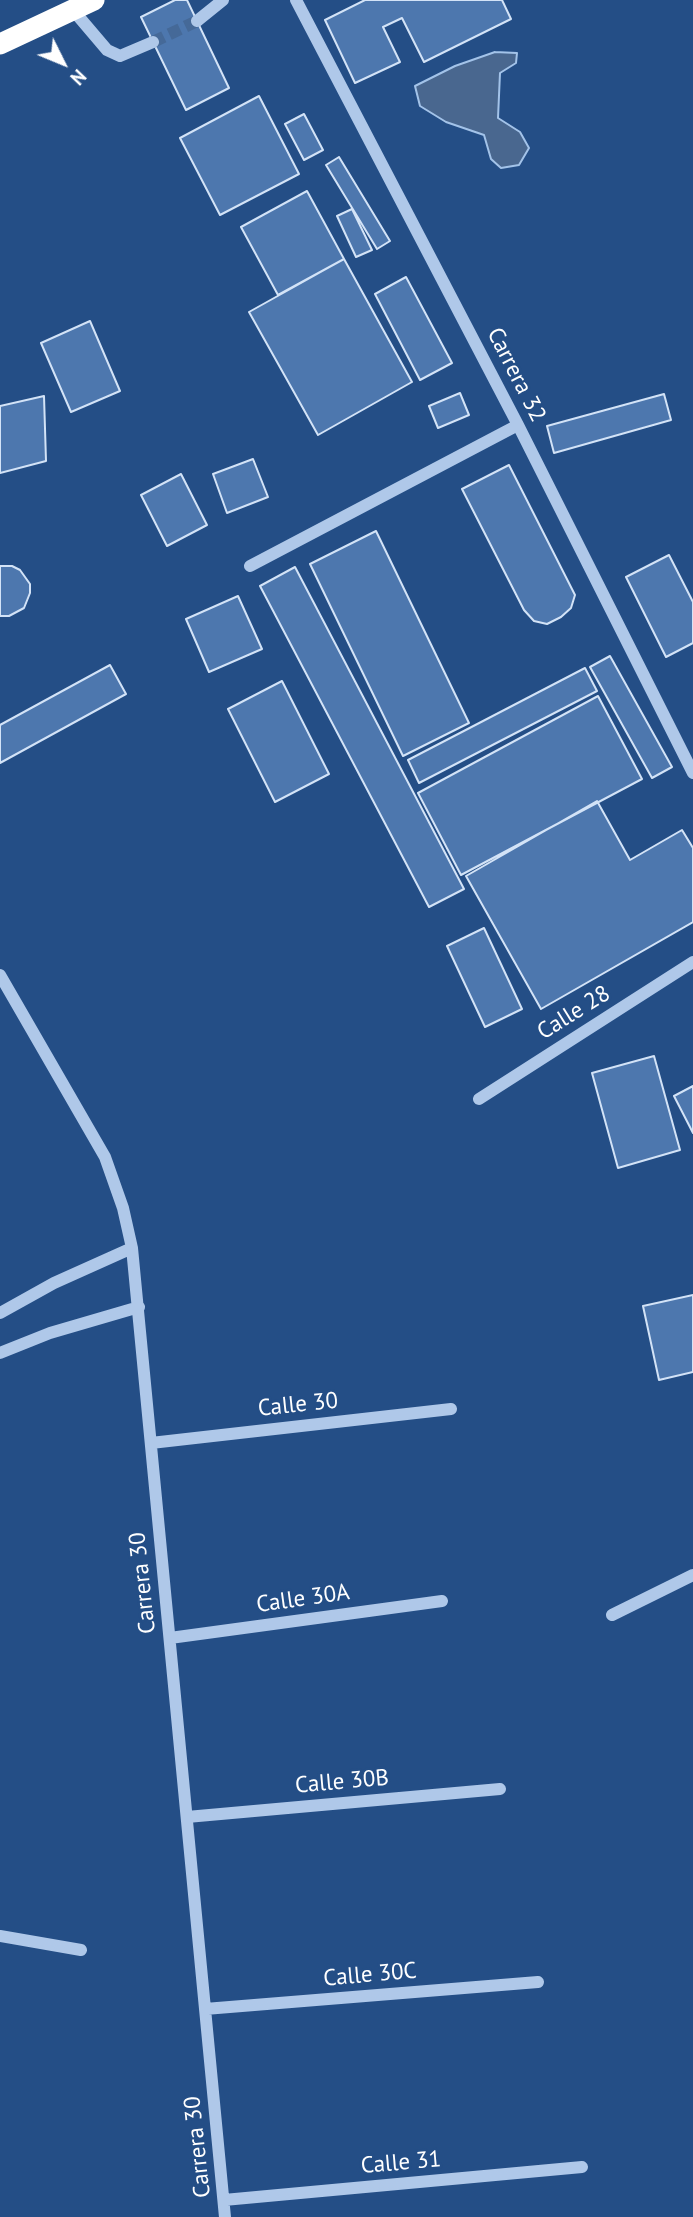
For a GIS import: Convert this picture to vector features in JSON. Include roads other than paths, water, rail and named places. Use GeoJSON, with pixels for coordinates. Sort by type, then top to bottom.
{"type":"FeatureCollection","features":[{"type":"Feature","properties":{"kind":"highway"},"geometry":{"type":"LineString","coordinates":[[0,44],[94,0]]}},
{"type":"Feature","properties":{"kind":"street"},"geometry":{"type":"LineString","coordinates":[[197,21],[223,0]]}},
{"type":"Feature","properties":{"kind":"street","name":"Carrera 32"},"geometry":{"type":"LineString","coordinates":[[296,0],[518,425],[693,773]]}},
{"type":"Feature","properties":{"kind":"street"},"geometry":{"type":"LineString","coordinates":[[73,10],[107,50],[120,56],[153,41]]}},
{"type":"Feature","properties":{"kind":"street"},"geometry":{"type":"LineString","coordinates":[[250,566],[518,425]]}},
{"type":"Feature","properties":{"kind":"street","name":"Calle 28"},"geometry":{"type":"LineString","coordinates":[[478,1099],[693,962]]}},
{"type":"Feature","properties":{"kind":"street","name":"Carrera 30"},"geometry":{"type":"LineString","coordinates":[[0,975],[106,1157],[123,1208],[132,1248],[225,2217]]}},
{"type":"Feature","properties":{"kind":"street"},"geometry":{"type":"LineString","coordinates":[[0,1312],[54,1283],[132,1248]]}},
{"type":"Feature","properties":{"kind":"street"},"geometry":{"type":"LineString","coordinates":[[0,1353],[50,1333],[139,1307]]}},
{"type":"Feature","properties":{"kind":"street","name":"Calle 30"},"geometry":{"type":"LineString","coordinates":[[151,1443],[451,1409]]}},
{"type":"Feature","properties":{"kind":"street"},"geometry":{"type":"LineString","coordinates":[[611,1615],[693,1575]]}},
{"type":"Feature","properties":{"kind":"street","name":"Calle 30A"},"geometry":{"type":"LineString","coordinates":[[170,1638],[442,1601]]}},
{"type":"Feature","properties":{"kind":"street","name":"Calle 30B"},"geometry":{"type":"LineString","coordinates":[[187,1817],[500,1789]]}},
{"type":"Feature","properties":{"kind":"street"},"geometry":{"type":"LineString","coordinates":[[0,1936],[81,1950]]}},
{"type":"Feature","properties":{"kind":"street","name":"Calle 30C"},"geometry":{"type":"LineString","coordinates":[[205,2009],[538,1982]]}},
{"type":"Feature","properties":{"kind":"street","name":"Calle 31"},"geometry":{"type":"LineString","coordinates":[[224,2200],[582,2167]]}},
{"type":"Feature","properties":{"kind":"water"},"geometry":{"type":"Polygon","coordinates":[[[495,52],[517,53],[516,63],[500,73],[498,118],[520,132],[529,148],[519,165],[501,168],[491,159],[484,135],[446,122],[420,106],[415,86],[455,66],[495,52]]]}},
{"type":"Feature","properties":{"kind":"tunnel"},"geometry":{"type":"LineString","coordinates":[[153,42],[197,21]]}}]}
